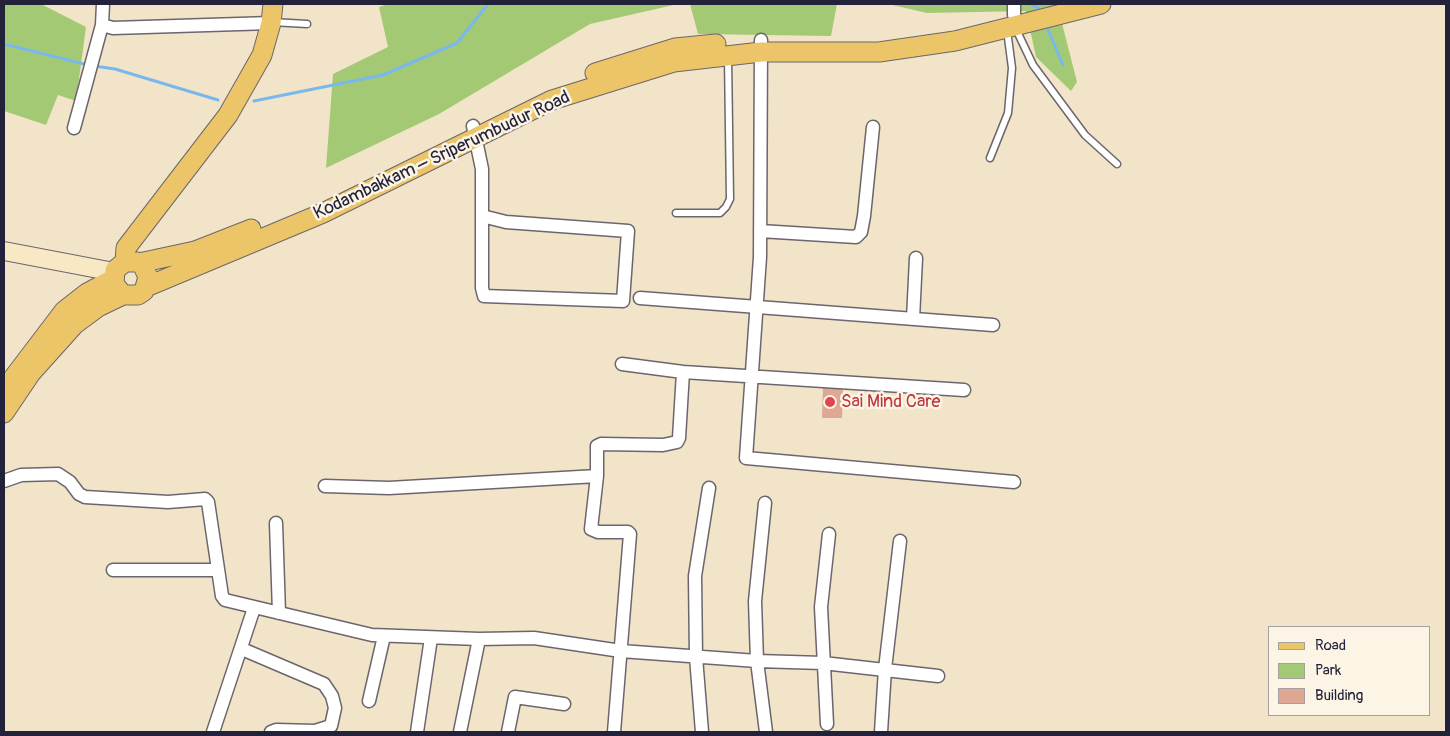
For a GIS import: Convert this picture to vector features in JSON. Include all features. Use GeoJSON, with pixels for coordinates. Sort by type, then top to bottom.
{"type":"FeatureCollection","features":[{"type":"Feature","properties":{"kind":"main road","name":"Kodambakkam – Sriperumbudur Road"},"geometry":{"type":"LineString","coordinates":[[4,413],[31,373],[75,324],[98,307],[123,274],[147,271],[146,286],[323,213],[474,132],[538,94],[652,54],[675,48],[761,46],[879,52],[956,41],[1014,19],[1063,8],[1100,4]]}},
{"type":"Feature","properties":{"kind":"main road"},"geometry":{"type":"LineString","coordinates":[[4,251],[123,274],[126,248],[228,115],[262,55],[272,16]]}},
{"type":"Feature","properties":{"kind":"main road","name":"Kodambakkam – Sriperumbudur Road"},"geometry":{"type":"LineString","coordinates":[[4,390],[64,311],[87,292],[123,274],[195,251],[284,217],[474,132],[552,100],[674,62],[728,55],[761,46]]}},
{"type":"Feature","properties":{"kind":"street"},"geometry":{"type":"LineString","coordinates":[[74,128],[102,25],[104,4]]}},
{"type":"Feature","properties":{"kind":"street"},"geometry":{"type":"LineString","coordinates":[[102,25],[114,28],[272,16]]}},
{"type":"Feature","properties":{"kind":"street"},"geometry":{"type":"LineString","coordinates":[[761,46],[760,231],[753,375],[746,458],[1014,482]]}},
{"type":"Feature","properties":{"kind":"street"},"geometry":{"type":"LineString","coordinates":[[760,231],[856,237],[861,232],[864,216],[873,127]]}},
{"type":"Feature","properties":{"kind":"street"},"geometry":{"type":"LineString","coordinates":[[474,132],[482,170],[482,216],[482,288],[484,296],[623,301],[628,231],[500,221],[482,216]]}},
{"type":"Feature","properties":{"kind":"street"},"geometry":{"type":"LineString","coordinates":[[913,319],[916,258]]}},
{"type":"Feature","properties":{"kind":"street"},"geometry":{"type":"LineString","coordinates":[[640,298],[994,325]]}},
{"type":"Feature","properties":{"kind":"street"},"geometry":{"type":"LineString","coordinates":[[622,364],[683,372],[964,390]]}},
{"type":"Feature","properties":{"kind":"street"},"geometry":{"type":"LineString","coordinates":[[614,732],[630,534],[628,532],[593,532],[591,522],[597,476],[597,446],[601,444],[663,445],[677,442],[683,372]]}},
{"type":"Feature","properties":{"kind":"street"},"geometry":{"type":"LineString","coordinates":[[4,481],[21,475],[58,474],[70,482],[82,496],[168,502],[205,499],[208,502],[222,596],[225,600],[372,635],[479,639],[534,638],[621,651],[757,662],[823,663],[938,676]]}},
{"type":"Feature","properties":{"kind":"street"},"geometry":{"type":"LineString","coordinates":[[325,486],[389,488],[597,476]]}},
{"type":"Feature","properties":{"kind":"street"},"geometry":{"type":"LineString","coordinates":[[702,732],[696,657],[696,576],[709,488]]}},
{"type":"Feature","properties":{"kind":"street"},"geometry":{"type":"LineString","coordinates":[[765,503],[755,601],[757,662],[766,732]]}},
{"type":"Feature","properties":{"kind":"street"},"geometry":{"type":"LineString","coordinates":[[276,523],[279,613]]}},
{"type":"Feature","properties":{"kind":"street"},"geometry":{"type":"LineString","coordinates":[[827,724],[821,607],[829,534]]}},
{"type":"Feature","properties":{"kind":"street"},"geometry":{"type":"LineString","coordinates":[[882,732],[885,669],[900,541]]}},
{"type":"Feature","properties":{"kind":"street"},"geometry":{"type":"LineString","coordinates":[[113,570],[218,570]]}},
{"type":"Feature","properties":{"kind":"street"},"geometry":{"type":"LineString","coordinates":[[213,732],[254,608]]}},
{"type":"Feature","properties":{"kind":"street"},"geometry":{"type":"LineString","coordinates":[[369,701],[384,636]]}},
{"type":"Feature","properties":{"kind":"street"},"geometry":{"type":"LineString","coordinates":[[417,732],[431,638]]}},
{"type":"Feature","properties":{"kind":"street"},"geometry":{"type":"LineString","coordinates":[[460,732],[479,639]]}},
{"type":"Feature","properties":{"kind":"street"},"geometry":{"type":"LineString","coordinates":[[242,649],[324,684],[332,696],[334,719],[331,726],[316,732],[276,730],[271,732]]}},
{"type":"Feature","properties":{"kind":"street"},"geometry":{"type":"LineString","coordinates":[[508,732],[515,697],[564,704]]}},
{"type":"Feature","properties":{"kind":"lane"},"geometry":{"type":"LineString","coordinates":[[272,16],[307,24]]}},
{"type":"Feature","properties":{"kind":"lane"},"geometry":{"type":"LineString","coordinates":[[990,158],[1008,114],[1014,19]]}},
{"type":"Feature","properties":{"kind":"lane"},"geometry":{"type":"LineString","coordinates":[[1014,19],[1033,65],[1085,135],[1116,164]]}},
{"type":"Feature","properties":{"kind":"lane"},"geometry":{"type":"LineString","coordinates":[[676,214],[720,213],[726,208],[730,198],[728,55]]}},
{"type":"Feature","properties":{"kind":"green space"},"geometry":{"type":"Polygon","coordinates":[[[4,4],[41,4],[86,27],[76,101],[58,95],[46,125],[4,111],[4,4]]]}},
{"type":"Feature","properties":{"kind":"green space"},"geometry":{"type":"Polygon","coordinates":[[[388,4],[678,4],[590,24],[439,114],[326,168],[333,74],[388,47],[379,7],[388,4]]]}},
{"type":"Feature","properties":{"kind":"green space"},"geometry":{"type":"Polygon","coordinates":[[[690,4],[837,4],[831,36],[698,34],[690,4]]]}},
{"type":"Feature","properties":{"kind":"green space"},"geometry":{"type":"Polygon","coordinates":[[[888,4],[1057,4],[1077,82],[1071,91],[1036,57],[1026,11],[927,13],[888,4]]]}},
{"type":"Feature","properties":{"kind":"building"},"geometry":{"type":"Polygon","coordinates":[[[823,386],[843,387],[842,418],[822,418],[823,386]]]}},
{"type":"Feature","properties":{"kind":"waterway"},"geometry":{"type":"LineString","coordinates":[[254,101],[383,75],[457,43],[488,4]]}},
{"type":"Feature","properties":{"kind":"waterway"},"geometry":{"type":"LineString","coordinates":[[1030,4],[1038,8],[1041,13]]}},
{"type":"Feature","properties":{"kind":"waterway"},"geometry":{"type":"LineString","coordinates":[[1046,25],[1063,65]]}},
{"type":"Feature","properties":{"kind":"waterway"},"geometry":{"type":"LineString","coordinates":[[4,44],[88,65]]}},
{"type":"Feature","properties":{"kind":"waterway"},"geometry":{"type":"LineString","coordinates":[[94,66],[115,69],[218,100]]}},
{"type":"Feature","properties":{"kind":"place","name":"Sai Mind Care"},"geometry":{"type":"Point","coordinates":[830,402]}}]}
